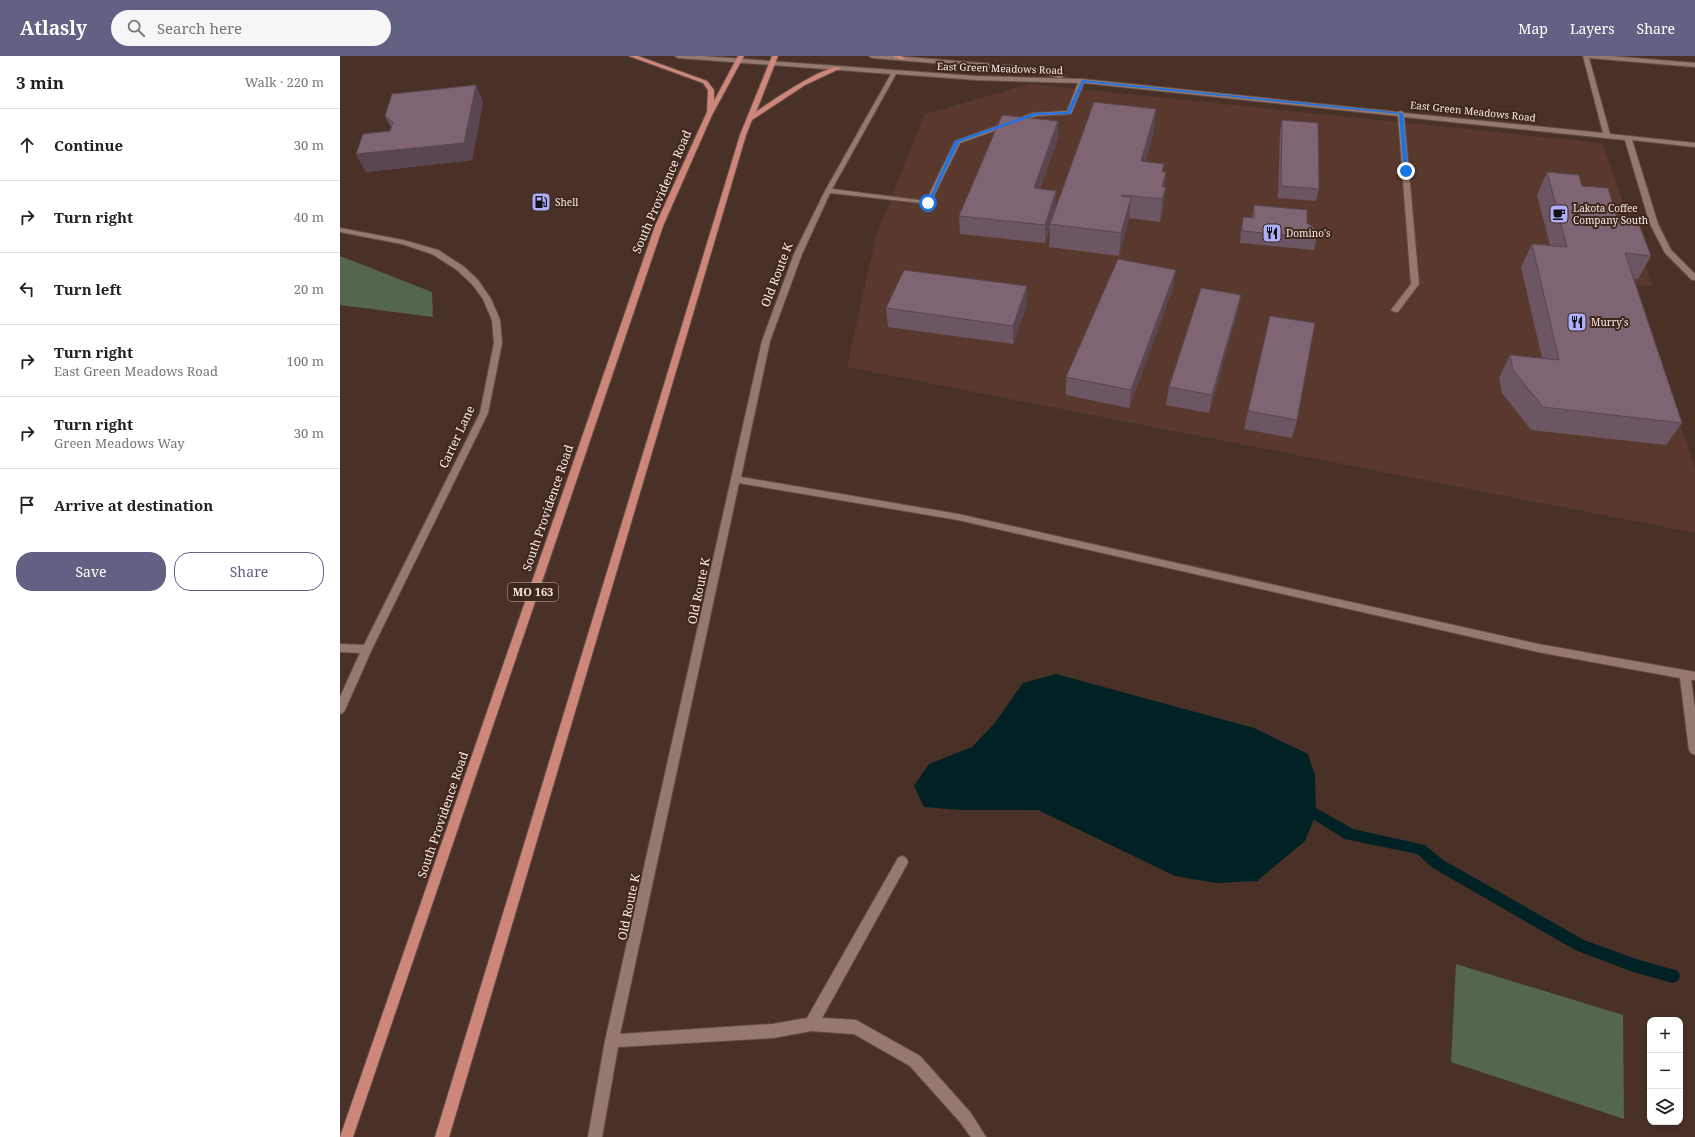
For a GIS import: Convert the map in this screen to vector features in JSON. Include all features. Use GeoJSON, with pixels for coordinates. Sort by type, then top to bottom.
{"type":"FeatureCollection","features":[{"type":"Feature","properties":{"kind":"main road"},"geometry":{"type":"LineString","coordinates":[[632,56],[705,82],[711,90],[710,115]]}},
{"type":"Feature","properties":{"kind":"main road","name":"South Providence Road"},"geometry":{"type":"LineString","coordinates":[[346,1137],[657,233],[710,115],[739,58]]}},
{"type":"Feature","properties":{"kind":"main road"},"geometry":{"type":"LineString","coordinates":[[442,1137],[749,119],[773,60]]}},
{"type":"Feature","properties":{"kind":"main road"},"geometry":{"type":"LineString","coordinates":[[749,119],[791,90],[838,68]]}},
{"type":"Feature","properties":{"kind":"street","name":"East Green Meadows Road"},"geometry":{"type":"LineString","coordinates":[[678,56],[773,60],[894,73],[976,78],[1082,81],[1401,113],[1695,145]]}},
{"type":"Feature","properties":{"kind":"street","name":"East Green Meadows Road"},"geometry":{"type":"LineString","coordinates":[[872,56],[900,57],[1031,69],[1082,81]]}},
{"type":"Feature","properties":{"kind":"street"},"geometry":{"type":"LineString","coordinates":[[1607,136],[1587,56],[1695,65]]}},
{"type":"Feature","properties":{"kind":"street","name":"Old Route K"},"geometry":{"type":"LineString","coordinates":[[595,1137],[612,1041],[766,341],[798,254],[828,191],[894,73]]}},
{"type":"Feature","properties":{"kind":"street"},"geometry":{"type":"LineString","coordinates":[[828,191],[928,203],[957,142],[1035,114],[1069,113],[1082,81]]}},
{"type":"Feature","properties":{"kind":"street"},"geometry":{"type":"LineString","coordinates":[[1395,310],[1415,284],[1401,113]]}},
{"type":"Feature","properties":{"kind":"street"},"geometry":{"type":"LineString","coordinates":[[1628,138],[1654,224],[1668,251],[1695,278]]}},
{"type":"Feature","properties":{"kind":"street","name":"Carter Lane"},"geometry":{"type":"LineString","coordinates":[[340,230],[403,242],[435,252],[460,268],[475,282],[487,299],[496,320],[498,343],[484,413],[367,649],[340,709]]}},
{"type":"Feature","properties":{"kind":"street"},"geometry":{"type":"LineString","coordinates":[[736,480],[958,517],[1538,648],[1690,676],[1695,750]]}},
{"type":"Feature","properties":{"kind":"street"},"geometry":{"type":"LineString","coordinates":[[340,648],[367,649]]}},
{"type":"Feature","properties":{"kind":"street"},"geometry":{"type":"LineString","coordinates":[[811,1024],[902,862]]}},
{"type":"Feature","properties":{"kind":"street"},"geometry":{"type":"LineString","coordinates":[[612,1041],[773,1031],[811,1024],[856,1028],[915,1061],[965,1117],[979,1137]]}},
{"type":"Feature","properties":{"kind":"shaded area"},"geometry":{"type":"Polygon","coordinates":[[[1030,84],[1602,143],[1653,286],[1632,285],[1695,468],[1695,533],[847,367],[876,236],[925,114],[1030,84]]]}},
{"type":"Feature","properties":{"kind":"green space"},"geometry":{"type":"Polygon","coordinates":[[[340,256],[432,292],[433,317],[340,305],[340,256]]]}},
{"type":"Feature","properties":{"kind":"green space"},"geometry":{"type":"Polygon","coordinates":[[[1456,964],[1623,1015],[1624,1119],[1451,1062],[1456,964]]]}},
{"type":"Feature","properties":{"kind":"water"},"geometry":{"type":"Polygon","coordinates":[[[1056,674],[1254,728],[1308,754],[1315,776],[1316,814],[1305,841],[1257,881],[1216,883],[1175,876],[1038,810],[960,810],[924,807],[914,786],[929,764],[972,747],[994,724],[1023,683],[1056,674]]]}},
{"type":"Feature","properties":{"kind":"building"},"geometry":{"type":"Polygon","coordinates":[[[476,85],[464,143],[356,154],[363,134],[390,131],[393,122],[385,116],[392,94],[476,85]]]}},
{"type":"Feature","properties":{"kind":"building"},"geometry":{"type":"Polygon","coordinates":[[[1094,102],[1156,109],[1141,161],[1164,164],[1162,172],[1166,172],[1162,187],[1166,187],[1162,199],[1121,196],[1131,198],[1121,233],[1050,224],[1094,102]]]}},
{"type":"Feature","properties":{"kind":"building"},"geometry":{"type":"Polygon","coordinates":[[[1002,115],[1058,121],[1034,188],[1056,191],[1045,225],[959,216],[1002,115]]]}},
{"type":"Feature","properties":{"kind":"building"},"geometry":{"type":"Polygon","coordinates":[[[1282,120],[1318,123],[1319,189],[1281,186],[1282,120]]]}},
{"type":"Feature","properties":{"kind":"building"},"geometry":{"type":"Polygon","coordinates":[[[1547,172],[1579,175],[1582,186],[1608,188],[1617,217],[1637,219],[1651,256],[1625,253],[1682,423],[1543,407],[1513,370],[1510,355],[1559,360],[1532,244],[1567,247],[1547,172]]]}},
{"type":"Feature","properties":{"kind":"building"},"geometry":{"type":"Polygon","coordinates":[[[1254,205],[1307,210],[1307,223],[1317,230],[1317,238],[1242,231],[1243,217],[1254,218],[1254,205]]]}},
{"type":"Feature","properties":{"kind":"building"},"geometry":{"type":"Polygon","coordinates":[[[1118,259],[1176,270],[1131,390],[1066,377],[1118,259]]]}},
{"type":"Feature","properties":{"kind":"building"},"geometry":{"type":"Polygon","coordinates":[[[904,270],[1027,286],[1013,326],[886,308],[904,270]]]}},
{"type":"Feature","properties":{"kind":"building"},"geometry":{"type":"Polygon","coordinates":[[[1201,288],[1241,295],[1212,395],[1169,387],[1201,288]]]}},
{"type":"Feature","properties":{"kind":"building"},"geometry":{"type":"Polygon","coordinates":[[[1270,316],[1315,323],[1297,420],[1248,411],[1270,316]]]}},
{"type":"Feature","properties":{"kind":"waterway"},"geometry":{"type":"LineString","coordinates":[[1316,814],[1350,835],[1420,849],[1438,864],[1580,945],[1633,965],[1673,976]]}},
{"type":"Feature","properties":{"kind":"place","name":"Shell"},"geometry":{"type":"Point","coordinates":[541,202]}},
{"type":"Feature","properties":{"kind":"place","name":"Lakota Coffee Company South"},"geometry":{"type":"Point","coordinates":[1559,214]}},
{"type":"Feature","properties":{"kind":"place","name":"Domino's"},"geometry":{"type":"Point","coordinates":[1272,233]}},
{"type":"Feature","properties":{"kind":"place","name":"Murry's"},"geometry":{"type":"Point","coordinates":[1577,322]}},
{"type":"Feature","properties":{"kind":"route"},"geometry":{"type":"LineString","coordinates":[[928,203],[957,142],[1035,114],[1069,113],[1082,81],[1401,113],[1406,171]]}}]}
